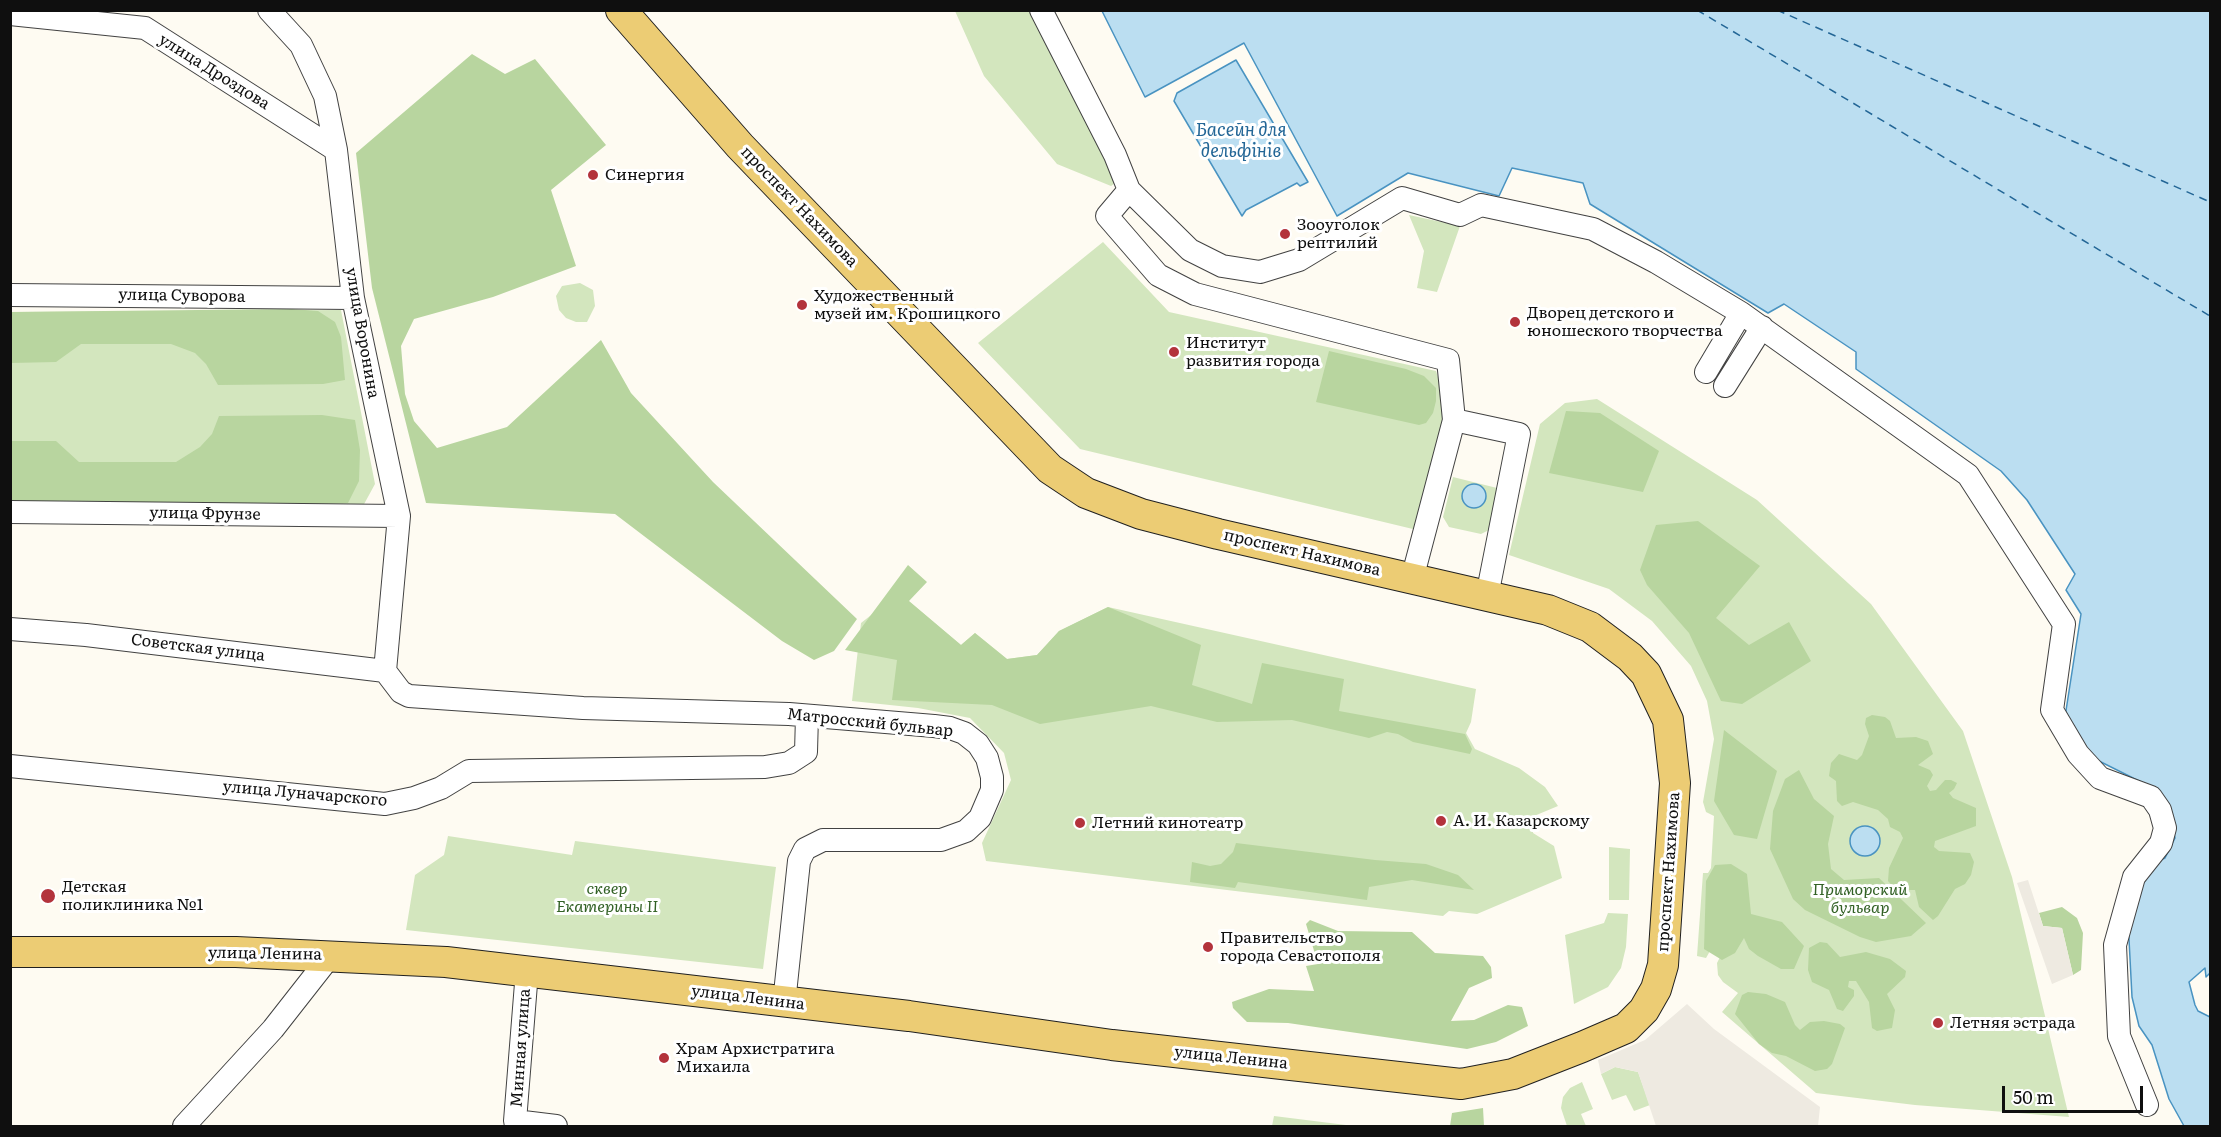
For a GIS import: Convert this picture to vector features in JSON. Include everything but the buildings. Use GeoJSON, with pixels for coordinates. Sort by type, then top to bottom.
{"type":"FeatureCollection","features":[{"type":"Feature","properties":{"kind":"main road","name":"проспект Нахимова"},"geometry":{"type":"LineString","coordinates":[[621,10],[740,146],[1050,469],[1086,493],[1141,514],[1571,617],[1605,636],[1630,657],[1651,682],[1668,720],[1675,783],[1663,965],[1656,989],[1644,1011],[1626,1028],[1513,1074],[1483,1081]]}},
{"type":"Feature","properties":{"kind":"main road","name":"улица Ленина"},"geometry":{"type":"LineString","coordinates":[[10,952],[331,955],[446,962],[909,1016],[1112,1045],[1461,1084],[1483,1081]]}},
{"type":"Feature","properties":{"kind":"street","name":"улица Воронина"},"geometry":{"type":"LineString","coordinates":[[269,10],[301,45],[325,96],[336,150],[352,298],[399,516],[385,671]]}},
{"type":"Feature","properties":{"kind":"street"},"geometry":{"type":"LineString","coordinates":[[1041,10],[1115,155],[1129,190],[1190,250],[1222,266],[1260,272],[1299,260],[1402,198],[1460,214],[1481,205],[1593,229],[1656,262],[1741,313],[1968,475],[2064,624],[2052,710],[2078,754],[2100,778],[2151,797],[2160,810],[2165,828],[2161,843],[2134,877],[2115,945],[2119,1036],[2146,1105]]}},
{"type":"Feature","properties":{"kind":"street","name":"улица Дроздова"},"geometry":{"type":"LineString","coordinates":[[10,14],[145,28],[336,150]]}},
{"type":"Feature","properties":{"kind":"street"},"geometry":{"type":"LineString","coordinates":[[1129,190],[1107,216],[1158,275],[1195,294],[1448,360],[1454,420],[1412,579]]}},
{"type":"Feature","properties":{"kind":"street","name":"улица Суворова"},"geometry":{"type":"LineString","coordinates":[[10,295],[352,298]]}},
{"type":"Feature","properties":{"kind":"street"},"geometry":{"type":"LineString","coordinates":[[1706,372],[1741,313]]}},
{"type":"Feature","properties":{"kind":"street"},"geometry":{"type":"LineString","coordinates":[[1725,386],[1762,327]]}},
{"type":"Feature","properties":{"kind":"street"},"geometry":{"type":"LineString","coordinates":[[1454,420],[1519,434],[1486,596]]}},
{"type":"Feature","properties":{"kind":"street","name":"улица Фрунзе"},"geometry":{"type":"LineString","coordinates":[[10,512],[399,516]]}},
{"type":"Feature","properties":{"kind":"street","name":"Советская улица"},"geometry":{"type":"LineString","coordinates":[[10,629],[86,635],[385,671]]}},
{"type":"Feature","properties":{"kind":"street","name":"Матросский бульвар"},"geometry":{"type":"LineString","coordinates":[[385,671],[400,692],[408,696],[583,708],[807,716],[950,728],[964,733],[978,744],[987,758],[992,777],[992,790],[980,818],[966,831],[941,840],[823,840],[805,849],[799,861],[784,1003]]}},
{"type":"Feature","properties":{"kind":"street","name":"улица Луначарского"},"geometry":{"type":"LineString","coordinates":[[10,766],[385,804],[441,788],[469,771],[765,767],[789,763],[806,752],[807,716]]}},
{"type":"Feature","properties":{"kind":"street"},"geometry":{"type":"LineString","coordinates":[[184,1126],[273,1029],[331,955]]}},
{"type":"Feature","properties":{"kind":"street","name":"Минная улица"},"geometry":{"type":"LineString","coordinates":[[527,971],[515,1121],[556,1126]]}},
{"type":"Feature","properties":{"kind":"green space"},"geometry":{"type":"Polygon","coordinates":[[[955,11],[1053,11],[1133,171],[1111,186],[1057,164],[984,76],[955,11]]]}},
{"type":"Feature","properties":{"kind":"green space"},"geometry":{"type":"Polygon","coordinates":[[[472,54],[505,74],[535,59],[606,145],[551,190],[576,266],[493,297],[414,319],[401,346],[405,394],[414,421],[437,448],[507,427],[601,340],[631,393],[713,482],[857,619],[834,651],[814,660],[782,641],[615,514],[426,503],[372,288],[356,153],[472,54]]]}},
{"type":"Feature","properties":{"kind":"green space"},"geometry":{"type":"Polygon","coordinates":[[[1409,215],[1460,226],[1437,292],[1417,288],[1424,251],[1409,215]]]}},
{"type":"Feature","properties":{"kind":"green space"},"geometry":{"type":"Polygon","coordinates":[[[1103,242],[1169,312],[1436,371],[1448,408],[1417,530],[1080,449],[978,343],[1103,242]]]}},
{"type":"Feature","properties":{"kind":"green space"},"geometry":{"type":"Polygon","coordinates":[[[580,283],[593,290],[595,306],[587,322],[576,322],[566,318],[559,310],[556,296],[562,286],[580,283]]]}},
{"type":"Feature","properties":{"kind":"green space"},"geometry":{"type":"Polygon","coordinates":[[[292,309],[318,311],[335,322],[341,337],[345,380],[323,384],[218,385],[206,364],[195,353],[171,344],[81,344],[56,362],[11,363],[11,312],[292,309]]]}},
{"type":"Feature","properties":{"kind":"green space"},"geometry":{"type":"Polygon","coordinates":[[[341,310],[375,484],[363,506],[11,503],[11,312],[341,310]]]}},
{"type":"Feature","properties":{"kind":"green space"},"geometry":{"type":"Polygon","coordinates":[[[1329,351],[1406,369],[1424,376],[1436,388],[1433,413],[1426,423],[1419,425],[1316,402],[1329,351]]]}},
{"type":"Feature","properties":{"kind":"green space","name":"Приморский бульвар"},"geometry":{"type":"Polygon","coordinates":[[[1597,399],[1757,500],[1871,604],[1963,731],[2012,877],[2069,1117],[1915,1105],[1816,1093],[1722,1012],[1738,993],[1723,982],[1718,975],[1717,963],[1720,957],[1710,951],[1706,958],[1697,956],[1703,873],[1708,873],[1711,868],[1714,816],[1706,812],[1703,802],[1714,739],[1707,701],[1691,666],[1652,621],[1609,589],[1509,555],[1540,424],[1565,403],[1597,399]]]}},
{"type":"Feature","properties":{"kind":"green space"},"geometry":{"type":"Polygon","coordinates":[[[1566,411],[1600,413],[1659,451],[1643,492],[1549,473],[1566,411]]]}},
{"type":"Feature","properties":{"kind":"green space"},"geometry":{"type":"Polygon","coordinates":[[[322,415],[355,420],[360,450],[359,481],[348,503],[74,510],[11,509],[11,441],[56,441],[79,462],[176,462],[200,447],[212,434],[219,416],[322,415]]]}},
{"type":"Feature","properties":{"kind":"green space"},"geometry":{"type":"Polygon","coordinates":[[[1453,477],[1501,489],[1491,529],[1481,534],[1449,527],[1443,517],[1453,477]]]}},
{"type":"Feature","properties":{"kind":"green space"},"geometry":{"type":"Polygon","coordinates":[[[1698,521],[1760,566],[1716,618],[1749,645],[1789,622],[1811,661],[1742,704],[1721,701],[1689,633],[1647,585],[1640,570],[1656,525],[1698,521]]]}},
{"type":"Feature","properties":{"kind":"green space"},"geometry":{"type":"Polygon","coordinates":[[[908,565],[927,582],[909,601],[961,645],[975,633],[1007,659],[1037,655],[1059,631],[1108,607],[1201,645],[1192,685],[1252,704],[1262,663],[1344,679],[1339,711],[1465,734],[1472,749],[1470,754],[1413,742],[1398,734],[1387,732],[1369,738],[1292,720],[1217,722],[1151,706],[1040,724],[992,705],[892,700],[897,660],[845,650],[908,565]]]}},
{"type":"Feature","properties":{"kind":"green space"},"geometry":{"type":"Polygon","coordinates":[[[899,593],[961,645],[975,633],[1007,659],[1037,655],[1059,631],[1108,607],[1476,689],[1471,722],[1466,733],[1475,749],[1519,768],[1545,787],[1558,806],[1534,816],[1533,833],[1554,846],[1562,878],[1477,914],[1449,911],[1443,916],[986,861],[982,843],[1011,780],[1004,753],[970,718],[918,708],[852,701],[861,623],[899,593]]]}},
{"type":"Feature","properties":{"kind":"green space"},"geometry":{"type":"Polygon","coordinates":[[[1872,715],[1885,717],[1890,721],[1896,738],[1916,737],[1928,741],[1933,754],[1918,765],[1930,770],[1933,775],[1927,786],[1930,791],[1936,790],[1945,780],[1951,780],[1957,783],[1949,793],[1953,798],[1976,808],[1976,826],[1935,841],[1934,847],[1939,851],[1970,853],[1974,862],[1971,875],[1965,884],[1955,889],[1933,920],[1919,907],[1915,890],[1896,890],[1888,881],[1889,868],[1903,838],[1900,832],[1890,827],[1888,819],[1878,810],[1853,802],[1842,806],[1837,801],[1836,781],[1829,776],[1831,763],[1839,754],[1857,760],[1862,755],[1869,736],[1865,724],[1866,718],[1872,715]]]}},
{"type":"Feature","properties":{"kind":"green space"},"geometry":{"type":"Polygon","coordinates":[[[1724,730],[1777,771],[1757,839],[1734,835],[1714,801],[1724,730]]]}},
{"type":"Feature","properties":{"kind":"green space"},"geometry":{"type":"Polygon","coordinates":[[[1799,770],[1814,799],[1834,816],[1828,844],[1831,869],[1844,880],[1879,878],[1926,923],[1911,936],[1876,942],[1860,937],[1805,910],[1793,899],[1770,849],[1773,811],[1785,779],[1799,770]]]}},
{"type":"Feature","properties":{"kind":"green space","name":"cквер Екатерины II"},"geometry":{"type":"Polygon","coordinates":[[[448,836],[572,855],[575,841],[776,867],[763,969],[406,930],[415,875],[444,855],[448,836]]]}},
{"type":"Feature","properties":{"kind":"green space"},"geometry":{"type":"Polygon","coordinates":[[[1236,843],[1426,864],[1458,875],[1474,890],[1412,880],[1369,887],[1367,900],[1238,882],[1235,888],[1190,882],[1192,862],[1210,866],[1221,864],[1233,852],[1236,843]]]}},
{"type":"Feature","properties":{"kind":"green space"},"geometry":{"type":"Polygon","coordinates":[[[1609,847],[1630,849],[1629,900],[1609,900],[1609,847]]]}},
{"type":"Feature","properties":{"kind":"green space"},"geometry":{"type":"Polygon","coordinates":[[[1731,864],[1747,874],[1751,914],[1782,922],[1804,946],[1794,969],[1781,969],[1758,956],[1749,949],[1744,938],[1735,953],[1722,960],[1704,949],[1706,881],[1715,865],[1731,864]]]}},
{"type":"Feature","properties":{"kind":"green space"},"geometry":{"type":"Polygon","coordinates":[[[2062,907],[2077,918],[2083,933],[2081,970],[2073,975],[2062,928],[2043,926],[2039,913],[2062,907]]]}},
{"type":"Feature","properties":{"kind":"green space"},"geometry":{"type":"Polygon","coordinates":[[[1608,913],[1628,914],[1626,947],[1621,968],[1608,987],[1574,1004],[1565,935],[1604,923],[1608,913]]]}},
{"type":"Feature","properties":{"kind":"green space"},"geometry":{"type":"Polygon","coordinates":[[[1310,920],[1338,931],[1412,932],[1435,953],[1483,956],[1491,967],[1492,978],[1469,988],[1451,1021],[1474,1020],[1508,1005],[1522,1007],[1528,1026],[1496,1042],[1467,1049],[1288,1023],[1247,1022],[1233,1008],[1232,1002],[1269,989],[1314,991],[1306,966],[1318,964],[1306,924],[1310,920]]]}},
{"type":"Feature","properties":{"kind":"green space"},"geometry":{"type":"Polygon","coordinates":[[[1820,942],[1827,943],[1840,957],[1866,952],[1890,959],[1906,971],[1905,977],[1887,994],[1895,1010],[1892,1028],[1877,1031],[1872,1028],[1869,1002],[1856,981],[1849,981],[1848,987],[1854,990],[1854,996],[1843,1011],[1837,1009],[1829,990],[1812,982],[1808,970],[1809,948],[1820,942]]]}},
{"type":"Feature","properties":{"kind":"green space"},"geometry":{"type":"Polygon","coordinates":[[[1748,992],[1766,994],[1785,1002],[1795,1025],[1800,1030],[1810,1022],[1824,1021],[1840,1024],[1845,1028],[1832,1064],[1827,1069],[1815,1071],[1786,1056],[1772,1053],[1759,1044],[1735,1014],[1742,995],[1748,992]]]}},
{"type":"Feature","properties":{"kind":"green space"},"geometry":{"type":"Polygon","coordinates":[[[1615,1067],[1638,1072],[1650,1105],[1634,1111],[1626,1095],[1612,1100],[1601,1074],[1615,1067]]]}},
{"type":"Feature","properties":{"kind":"green space"},"geometry":{"type":"Polygon","coordinates":[[[1582,1082],[1593,1109],[1581,1114],[1586,1126],[1567,1126],[1561,1108],[1563,1097],[1570,1088],[1582,1082]]]}},
{"type":"Feature","properties":{"kind":"green space"},"geometry":{"type":"Polygon","coordinates":[[[1483,1108],[1484,1126],[1450,1126],[1452,1113],[1483,1108]]]}},
{"type":"Feature","properties":{"kind":"green space"},"geometry":{"type":"Polygon","coordinates":[[[1274,1116],[1354,1126],[1272,1126],[1274,1116]]]}},
{"type":"Feature","properties":{"kind":"shaded area"},"geometry":{"type":"Polygon","coordinates":[[[2028,880],[2043,926],[2062,928],[2073,975],[2052,984],[2017,883],[2028,880]]]}},
{"type":"Feature","properties":{"kind":"shaded area"},"geometry":{"type":"Polygon","coordinates":[[[1687,1004],[1714,1029],[1820,1107],[1818,1126],[1656,1126],[1638,1072],[1615,1067],[1601,1074],[1598,1060],[1645,1040],[1687,1004]]]}},
{"type":"Feature","properties":{"kind":"water"},"geometry":{"type":"Polygon","coordinates":[[[1102,11],[2210,11],[2210,973],[2206,977],[2205,968],[2189,982],[2198,1011],[2210,1017],[2210,1126],[2184,1126],[2169,1099],[2152,1045],[2139,1026],[2132,997],[2128,920],[2149,865],[2165,858],[2175,838],[2169,811],[2149,786],[2091,757],[2065,717],[2081,614],[2066,590],[2075,574],[2027,500],[2001,471],[1856,369],[1856,352],[1784,304],[1768,313],[1590,204],[1583,183],[1512,168],[1499,196],[1408,173],[1337,216],[1244,43],[1145,97],[1102,11]]]}},
{"type":"Feature","properties":{"kind":"water","name":"Басейн для дельфiнiв"},"geometry":{"type":"Polygon","coordinates":[[[1236,60],[1308,182],[1300,186],[1297,183],[1246,210],[1242,216],[1174,101],[1177,93],[1236,60]]]}},
{"type":"Feature","properties":{"kind":"water"},"geometry":{"type":"Polygon","coordinates":[[[1474,484],[1482,488],[1486,496],[1482,504],[1474,508],[1466,504],[1462,496],[1466,488],[1474,484]]]}},
{"type":"Feature","properties":{"kind":"water"},"geometry":{"type":"Polygon","coordinates":[[[1865,826],[1875,831],[1880,841],[1875,851],[1865,856],[1855,851],[1850,841],[1855,831],[1865,826]]]}},
{"type":"Feature","properties":{"kind":"ferry route"},"geometry":{"type":"LineString","coordinates":[[1697,10],[2210,316]]}},
{"type":"Feature","properties":{"kind":"ferry route"},"geometry":{"type":"LineString","coordinates":[[1777,10],[2210,202]]}},
{"type":"Feature","properties":{"kind":"place","name":"Синергия"},"geometry":{"type":"Point","coordinates":[593,175]}},
{"type":"Feature","properties":{"kind":"place","name":"Зооуголок рептилий"},"geometry":{"type":"Point","coordinates":[1285,234]}},
{"type":"Feature","properties":{"kind":"place","name":"Художественный музей им. Крошицкого"},"geometry":{"type":"Point","coordinates":[802,305]}},
{"type":"Feature","properties":{"kind":"place","name":"Дворец детского и юношеского творчества"},"geometry":{"type":"Point","coordinates":[1515,322]}},
{"type":"Feature","properties":{"kind":"place","name":"Институт развития города"},"geometry":{"type":"Point","coordinates":[1174,352]}},
{"type":"Feature","properties":{"kind":"place","name":"А. И. Казарскому"},"geometry":{"type":"Point","coordinates":[1441,821]}},
{"type":"Feature","properties":{"kind":"place","name":"Летний кинотеатр"},"geometry":{"type":"Point","coordinates":[1080,823]}},
{"type":"Feature","properties":{"kind":"place","name":"Детская поликлиника №1"},"geometry":{"type":"Point","coordinates":[48,896]}},
{"type":"Feature","properties":{"kind":"place","name":"Правительство города Севастополя"},"geometry":{"type":"Point","coordinates":[1208,947]}},
{"type":"Feature","properties":{"kind":"place","name":"Летняя эстрада"},"geometry":{"type":"Point","coordinates":[1938,1023]}},
{"type":"Feature","properties":{"kind":"place","name":"Храм Архистратига Михаила"},"geometry":{"type":"Point","coordinates":[664,1058]}}]}
